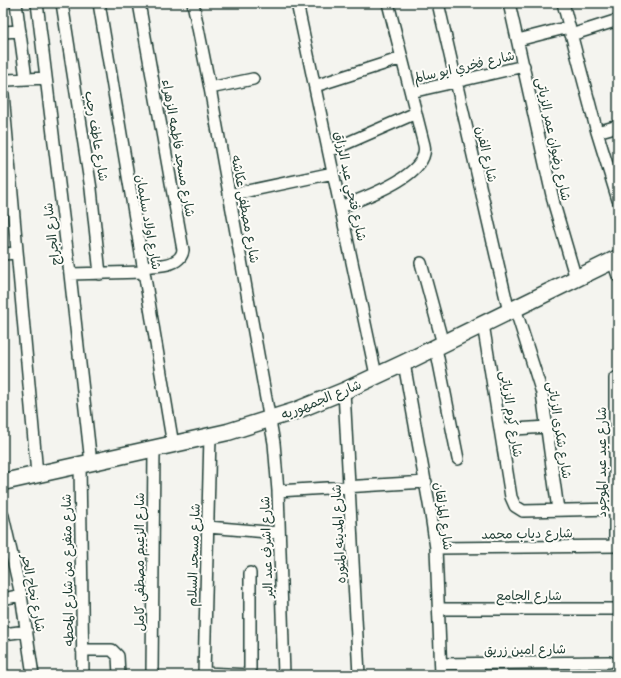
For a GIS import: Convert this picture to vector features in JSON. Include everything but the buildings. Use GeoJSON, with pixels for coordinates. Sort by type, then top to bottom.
{"type":"FeatureCollection","features":[{"type":"Feature","properties":{"kind":"main road","name":"شارع الجمهوريه"},"geometry":{"type":"LineString","coordinates":[[3,482],[172,445],[270,419],[344,391],[440,346],[616,259]]}},
{"type":"Feature","properties":{"kind":"street"},"geometry":{"type":"LineString","coordinates":[[16,3],[26,79]]}},
{"type":"Feature","properties":{"kind":"street","name":"شارع الجراج"},"geometry":{"type":"LineString","coordinates":[[37,3],[70,274],[86,464]]}},
{"type":"Feature","properties":{"kind":"street","name":"شارع عاطف رجب"},"geometry":{"type":"LineString","coordinates":[[62,3],[90,182],[100,274]]}},
{"type":"Feature","properties":{"kind":"street","name":"شارع اولاد سليمان"},"geometry":{"type":"LineString","coordinates":[[98,3],[172,445]]}},
{"type":"Feature","properties":{"kind":"street","name":"شارع مسجد فاطمه الزهراء"},"geometry":{"type":"LineString","coordinates":[[70,274],[100,274],[143,270],[174,262],[180,258],[183,250],[139,3]]}},
{"type":"Feature","properties":{"kind":"street","name":"شارع مصطفى عكاشه"},"geometry":{"type":"LineString","coordinates":[[193,3],[210,88],[270,419]]}},
{"type":"Feature","properties":{"kind":"street","name":"شارع فتحي عبد الرزاق"},"geometry":{"type":"LineString","coordinates":[[297,3],[376,376]]}},
{"type":"Feature","properties":{"kind":"street"},"geometry":{"type":"LineString","coordinates":[[341,207],[384,189],[410,172],[422,162],[426,151],[388,3]]}},
{"type":"Feature","properties":{"kind":"street","name":"شارع الفرن"},"geometry":{"type":"LineString","coordinates":[[438,3],[512,310]]}},
{"type":"Feature","properties":{"kind":"street","name":"شارع رضوان عمر الزياتى"},"geometry":{"type":"LineString","coordinates":[[509,3],[554,204],[576,279]]}},
{"type":"Feature","properties":{"kind":"street"},"geometry":{"type":"LineString","coordinates":[[563,3],[597,132],[618,200]]}},
{"type":"Feature","properties":{"kind":"street"},"geometry":{"type":"LineString","coordinates":[[518,40],[570,31],[618,20]]}},
{"type":"Feature","properties":{"kind":"street"},"geometry":{"type":"LineString","coordinates":[[3,32],[20,31]]}},
{"type":"Feature","properties":{"kind":"street"},"geometry":{"type":"LineString","coordinates":[[315,86],[402,58]]}},
{"type":"Feature","properties":{"kind":"street","name":"شارع فخري ابو سالم"},"geometry":{"type":"LineString","coordinates":[[411,92],[524,66]]}},
{"type":"Feature","properties":{"kind":"street"},"geometry":{"type":"LineString","coordinates":[[3,84],[8,80],[46,78]]}},
{"type":"Feature","properties":{"kind":"street"},"geometry":{"type":"LineString","coordinates":[[210,88],[253,79]]}},
{"type":"Feature","properties":{"kind":"street"},"geometry":{"type":"LineString","coordinates":[[3,96],[8,204],[17,253],[37,474]]}},
{"type":"Feature","properties":{"kind":"street"},"geometry":{"type":"LineString","coordinates":[[329,152],[416,113]]}},
{"type":"Feature","properties":{"kind":"street"},"geometry":{"type":"LineString","coordinates":[[597,132],[618,126]]}},
{"type":"Feature","properties":{"kind":"street"},"geometry":{"type":"LineString","coordinates":[[229,195],[333,173]]}},
{"type":"Feature","properties":{"kind":"street"},"geometry":{"type":"LineString","coordinates":[[3,254],[17,253]]}},
{"type":"Feature","properties":{"kind":"street"},"geometry":{"type":"LineString","coordinates":[[616,259],[618,276]]}},
{"type":"Feature","properties":{"kind":"street"},"geometry":{"type":"LineString","coordinates":[[421,263],[440,346],[458,459]]}},
{"type":"Feature","properties":{"kind":"street","name":"شارع شكرى الزياتى"},"geometry":{"type":"LineString","coordinates":[[512,310],[539,382],[547,427],[558,510]]}},
{"type":"Feature","properties":{"kind":"street","name":"شارع كرم الزياتى"},"geometry":{"type":"LineString","coordinates":[[483,324],[511,497],[514,506],[523,511],[558,510]]}},
{"type":"Feature","properties":{"kind":"street","name":"شارع المزلقان"},"geometry":{"type":"LineString","coordinates":[[404,363],[426,482],[436,548],[441,669]]}},
{"type":"Feature","properties":{"kind":"street","name":"شارع عيد عبد الموجود"},"geometry":{"type":"LineString","coordinates":[[615,378],[617,400],[615,509],[617,546]]}},
{"type":"Feature","properties":{"kind":"street","name":"شارع المدينه المنوره"},"geometry":{"type":"LineString","coordinates":[[344,391],[359,675]]}},
{"type":"Feature","properties":{"kind":"street","name":"شارع اشرف عبد البر"},"geometry":{"type":"LineString","coordinates":[[270,419],[274,442],[278,491],[284,675]]}},
{"type":"Feature","properties":{"kind":"street"},"geometry":{"type":"LineString","coordinates":[[500,430],[547,427]]}},
{"type":"Feature","properties":{"kind":"street","name":"شارع مسجد السلام"},"geometry":{"type":"LineString","coordinates":[[204,674],[210,436]]}},
{"type":"Feature","properties":{"kind":"street","name":"شارع الزعيم مصطفى كامل"},"geometry":{"type":"LineString","coordinates":[[152,675],[154,449]]}},
{"type":"Feature","properties":{"kind":"street","name":"شارع متفرع من شارع المحطه"},"geometry":{"type":"LineString","coordinates":[[83,675],[82,650],[86,464]]}},
{"type":"Feature","properties":{"kind":"street"},"geometry":{"type":"LineString","coordinates":[[278,491],[426,482]]}},
{"type":"Feature","properties":{"kind":"street"},"geometry":{"type":"LineString","coordinates":[[558,510],[615,509]]}},
{"type":"Feature","properties":{"kind":"street","name":"شارع نجاح الحر"},"geometry":{"type":"LineString","coordinates":[[3,516],[21,595],[33,675]]}},
{"type":"Feature","properties":{"kind":"street"},"geometry":{"type":"LineString","coordinates":[[208,527],[279,533]]}},
{"type":"Feature","properties":{"kind":"street","name":"شارع دياب محمد"},"geometry":{"type":"LineString","coordinates":[[436,548],[617,546]]}},
{"type":"Feature","properties":{"kind":"street"},"geometry":{"type":"LineString","coordinates":[[204,674],[250,675],[250,573]]}},
{"type":"Feature","properties":{"kind":"street"},"geometry":{"type":"LineString","coordinates":[[3,599],[21,595]]}},
{"type":"Feature","properties":{"kind":"street","name":"شارع الجامع"},"geometry":{"type":"LineString","coordinates":[[439,609],[618,609]]}},
{"type":"Feature","properties":{"kind":"street"},"geometry":{"type":"LineString","coordinates":[[3,634],[27,631]]}},
{"type":"Feature","properties":{"kind":"street"},"geometry":{"type":"LineString","coordinates":[[82,650],[112,650],[118,656],[119,675]]}},
{"type":"Feature","properties":{"kind":"street","name":"شارع امين زريق"},"geometry":{"type":"LineString","coordinates":[[441,669],[609,662]]}}]}
